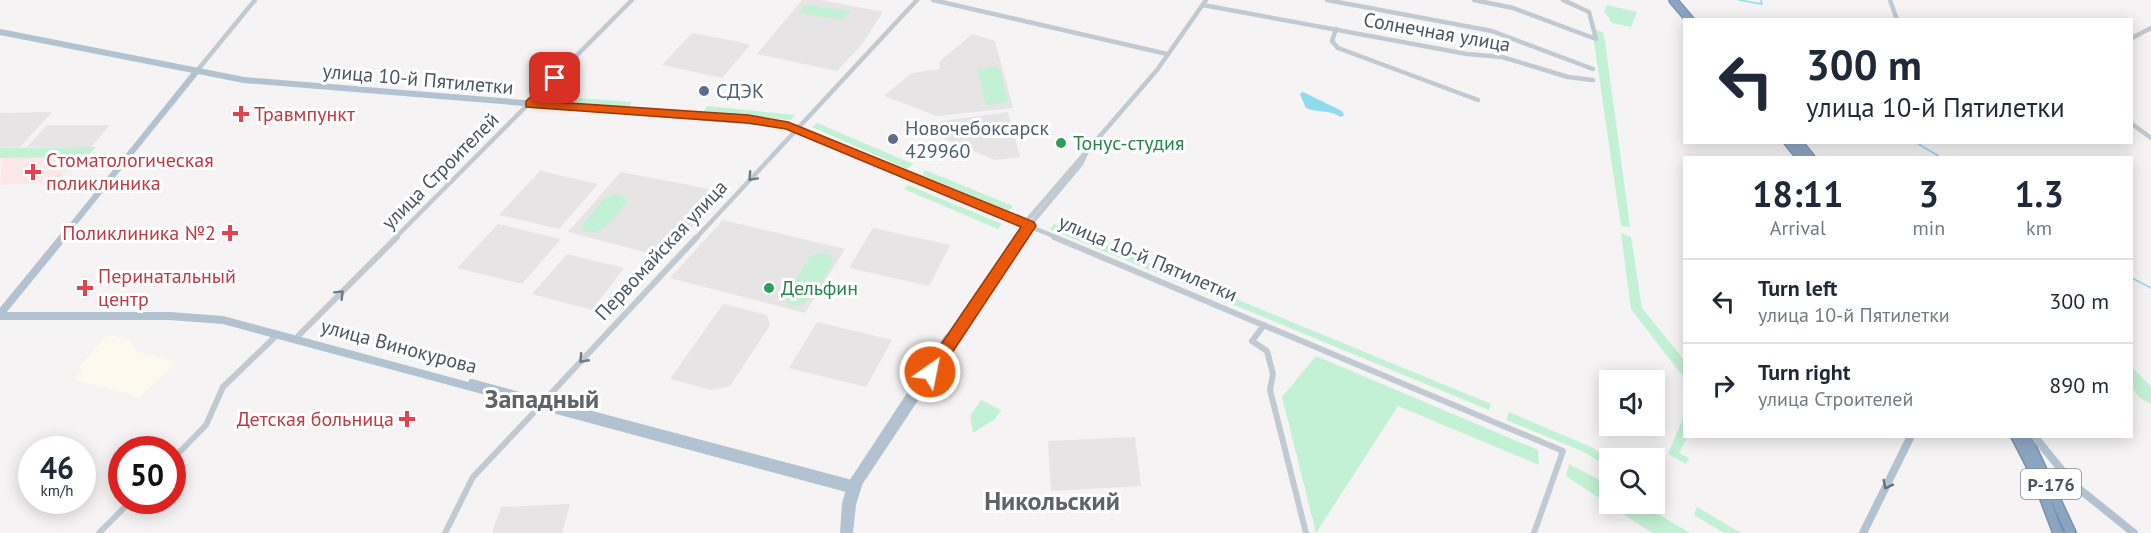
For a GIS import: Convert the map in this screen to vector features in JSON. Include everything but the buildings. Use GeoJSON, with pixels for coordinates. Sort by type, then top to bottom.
{"type":"FeatureCollection","features":[{"type":"Feature","properties":{"kind":"highway"},"geometry":{"type":"LineString","coordinates":[[1673,0],[1688,18]]}},
{"type":"Feature","properties":{"kind":"highway"},"geometry":{"type":"LineString","coordinates":[[1790,144],[1799,156]]}},
{"type":"Feature","properties":{"kind":"highway"},"geometry":{"type":"LineString","coordinates":[[1800,144],[1809,156]]}},
{"type":"Feature","properties":{"kind":"highway","name":"Р-176"},"geometry":{"type":"LineString","coordinates":[[2017,438],[2036,475],[2058,533]]}},
{"type":"Feature","properties":{"kind":"highway","name":"Р-176"},"geometry":{"type":"LineString","coordinates":[[2027,438],[2057,498],[2071,533]]}},
{"type":"Feature","properties":{"kind":"main road","name":"улица 10-й Пятилетки"},"geometry":{"type":"LineString","coordinates":[[0,32],[196,72],[271,83],[748,119],[798,128],[1027,225]]}},
{"type":"Feature","properties":{"kind":"main road"},"geometry":{"type":"LineString","coordinates":[[0,314],[196,72]]}},
{"type":"Feature","properties":{"kind":"main road"},"geometry":{"type":"LineString","coordinates":[[844,533],[853,487],[1027,225]]}},
{"type":"Feature","properties":{"kind":"main road","name":"улица Винокурова"},"geometry":{"type":"LineString","coordinates":[[0,314],[212,314],[853,487]]}},
{"type":"Feature","properties":{"kind":"main road"},"geometry":{"type":"LineString","coordinates":[[1863,533],[1910,438]]}},
{"type":"Feature","properties":{"kind":"main road"},"geometry":{"type":"LineString","coordinates":[[2036,438],[2073,484],[2134,533]]}},
{"type":"Feature","properties":{"kind":"main road"},"geometry":{"type":"LineString","coordinates":[[849,533],[853,487]]}},
{"type":"Feature","properties":{"kind":"street"},"geometry":{"type":"LineString","coordinates":[[196,72],[255,0]]}},
{"type":"Feature","properties":{"kind":"street","name":"улица Строителей"},"geometry":{"type":"LineString","coordinates":[[297,337],[632,0]]}},
{"type":"Feature","properties":{"kind":"street","name":"Первомайская улица"},"geometry":{"type":"LineString","coordinates":[[445,533],[473,477],[917,0]]}},
{"type":"Feature","properties":{"kind":"street"},"geometry":{"type":"LineString","coordinates":[[933,0],[1030,20],[1167,54]]}},
{"type":"Feature","properties":{"kind":"street"},"geometry":{"type":"LineString","coordinates":[[1327,0],[1492,31],[1593,69]]}},
{"type":"Feature","properties":{"kind":"street"},"geometry":{"type":"LineString","coordinates":[[1474,0],[1513,8],[1596,39],[1589,12],[1563,0]]}},
{"type":"Feature","properties":{"kind":"street"},"geometry":{"type":"LineString","coordinates":[[1890,0],[1896,18]]}},
{"type":"Feature","properties":{"kind":"street"},"geometry":{"type":"LineString","coordinates":[[1027,225],[1081,164],[1087,152],[1167,54],[1177,47],[1204,2]]}},
{"type":"Feature","properties":{"kind":"street","name":"Солнечная улица"},"geometry":{"type":"LineString","coordinates":[[1204,2],[1467,54],[1502,57],[1568,77],[1593,80]]}},
{"type":"Feature","properties":{"kind":"street"},"geometry":{"type":"LineString","coordinates":[[2133,37],[2151,28]]}},
{"type":"Feature","properties":{"kind":"street"},"geometry":{"type":"LineString","coordinates":[[1335,29],[1332,41],[1338,48],[1478,100]]}},
{"type":"Feature","properties":{"kind":"street"},"geometry":{"type":"LineString","coordinates":[[2133,125],[2151,138]]}},
{"type":"Feature","properties":{"kind":"street","name":"улица 10-й Пятилетки"},"geometry":{"type":"LineString","coordinates":[[1027,225],[1563,451]]}},
{"type":"Feature","properties":{"kind":"street"},"geometry":{"type":"LineString","coordinates":[[1264,325],[1252,341],[1267,350],[1273,374],[1270,390],[1306,533]]}},
{"type":"Feature","properties":{"kind":"street"},"geometry":{"type":"LineString","coordinates":[[186,446],[206,425],[223,387],[279,332]]}},
{"type":"Feature","properties":{"kind":"street"},"geometry":{"type":"LineString","coordinates":[[1534,533],[1563,451]]}},
{"type":"Feature","properties":{"kind":"street"},"geometry":{"type":"LineString","coordinates":[[99,533],[118,514]]}},
{"type":"Feature","properties":{"kind":"shaded area"},"geometry":{"type":"Polygon","coordinates":[[[802,0],[821,0],[883,12],[860,47],[837,71],[757,54],[802,0]]]}},
{"type":"Feature","properties":{"kind":"shaded area"},"geometry":{"type":"Polygon","coordinates":[[[692,33],[750,45],[722,78],[662,65],[692,33]]]}},
{"type":"Feature","properties":{"kind":"shaded area"},"geometry":{"type":"Polygon","coordinates":[[[972,34],[995,41],[1013,108],[937,116],[884,96],[912,73],[940,69],[939,62],[972,34]]]}},
{"type":"Feature","properties":{"kind":"shaded area"},"geometry":{"type":"Polygon","coordinates":[[[52,112],[20,147],[0,148],[0,113],[52,112]]]}},
{"type":"Feature","properties":{"kind":"shaded area"},"geometry":{"type":"Polygon","coordinates":[[[1008,112],[1020,157],[995,160],[928,132],[941,121],[1008,112]]]}},
{"type":"Feature","properties":{"kind":"shaded area"},"geometry":{"type":"Polygon","coordinates":[[[47,125],[110,125],[91,147],[27,147],[47,125]]]}},
{"type":"Feature","properties":{"kind":"shaded area","name":"Cтоматологическая поликлиника"},"geometry":{"type":"Polygon","coordinates":[[[79,157],[56,183],[0,185],[2,158],[79,157]]]}},
{"type":"Feature","properties":{"kind":"shaded area"},"geometry":{"type":"Polygon","coordinates":[[[540,171],[598,184],[559,229],[499,215],[540,171]]]}},
{"type":"Feature","properties":{"kind":"shaded area"},"geometry":{"type":"Polygon","coordinates":[[[621,172],[725,192],[664,257],[568,232],[621,172]]]}},
{"type":"Feature","properties":{"kind":"shaded area"},"geometry":{"type":"Polygon","coordinates":[[[723,220],[845,249],[805,313],[670,278],[723,220]]]}},
{"type":"Feature","properties":{"kind":"shaded area"},"geometry":{"type":"Polygon","coordinates":[[[498,224],[561,239],[522,284],[457,268],[498,224]]]}},
{"type":"Feature","properties":{"kind":"shaded area"},"geometry":{"type":"Polygon","coordinates":[[[873,228],[950,245],[929,286],[849,268],[873,228]]]}},
{"type":"Feature","properties":{"kind":"shaded area"},"geometry":{"type":"Polygon","coordinates":[[[567,254],[624,268],[592,310],[532,294],[567,254]]]}},
{"type":"Feature","properties":{"kind":"shaded area"},"geometry":{"type":"Polygon","coordinates":[[[723,304],[767,315],[770,325],[730,386],[711,390],[670,379],[723,304]]]}},
{"type":"Feature","properties":{"kind":"shaded area"},"geometry":{"type":"Polygon","coordinates":[[[817,322],[892,340],[866,387],[789,368],[817,322]]]}},
{"type":"Feature","properties":{"kind":"shaded area"},"geometry":{"type":"Polygon","coordinates":[[[108,334],[130,340],[137,352],[177,362],[140,397],[75,380],[83,369],[78,368],[108,334]]]}},
{"type":"Feature","properties":{"kind":"shaded area"},"geometry":{"type":"Polygon","coordinates":[[[1135,437],[1141,486],[1051,491],[1048,441],[1135,437]]]}},
{"type":"Feature","properties":{"kind":"shaded area"},"geometry":{"type":"Polygon","coordinates":[[[570,504],[562,533],[492,533],[501,507],[570,504]]]}},
{"type":"Feature","properties":{"kind":"green space"},"geometry":{"type":"Polygon","coordinates":[[[1607,5],[1637,12],[1631,27],[1612,23],[1604,11],[1607,5]]]}},
{"type":"Feature","properties":{"kind":"green space"},"geometry":{"type":"Polygon","coordinates":[[[804,6],[850,13],[842,20],[800,13],[804,6]]]}},
{"type":"Feature","properties":{"kind":"green space"},"geometry":{"type":"Polygon","coordinates":[[[1596,30],[1603,32],[1605,42],[1630,227],[1621,226],[1594,42],[1596,30]]]}},
{"type":"Feature","properties":{"kind":"green space"},"geometry":{"type":"Polygon","coordinates":[[[995,66],[1000,69],[1008,102],[988,105],[985,103],[978,70],[995,66]]]}},
{"type":"Feature","properties":{"kind":"green space"},"geometry":{"type":"Polygon","coordinates":[[[552,96],[632,102],[628,107],[549,100],[552,96]]]}},
{"type":"Feature","properties":{"kind":"green space"},"geometry":{"type":"Polygon","coordinates":[[[707,106],[795,115],[791,120],[704,111],[707,106]]]}},
{"type":"Feature","properties":{"kind":"green space"},"geometry":{"type":"Polygon","coordinates":[[[817,123],[913,164],[907,169],[812,127],[817,123]]]}},
{"type":"Feature","properties":{"kind":"green space"},"geometry":{"type":"Polygon","coordinates":[[[96,147],[87,157],[0,158],[0,148],[96,147]]]}},
{"type":"Feature","properties":{"kind":"green space"},"geometry":{"type":"Polygon","coordinates":[[[925,170],[1013,206],[1008,211],[922,175],[925,170]]]}},
{"type":"Feature","properties":{"kind":"green space"},"geometry":{"type":"Polygon","coordinates":[[[908,185],[1002,224],[998,229],[904,189],[908,185]]]}},
{"type":"Feature","properties":{"kind":"green space"},"geometry":{"type":"Polygon","coordinates":[[[616,194],[625,197],[627,201],[609,224],[598,231],[584,231],[583,224],[605,198],[616,194]]]}},
{"type":"Feature","properties":{"kind":"green space"},"geometry":{"type":"Polygon","coordinates":[[[1054,224],[1491,404],[1489,410],[1050,229],[1054,224]]]}},
{"type":"Feature","properties":{"kind":"green space"},"geometry":{"type":"Polygon","coordinates":[[[1621,233],[1631,237],[1642,308],[1683,359],[1683,377],[1631,309],[1621,233]]]}},
{"type":"Feature","properties":{"kind":"green space"},"geometry":{"type":"Polygon","coordinates":[[[820,252],[831,255],[833,262],[821,284],[804,303],[788,304],[785,297],[810,256],[820,252]]]}},
{"type":"Feature","properties":{"kind":"green space"},"geometry":{"type":"Polygon","coordinates":[[[1316,356],[1538,450],[1539,465],[1398,406],[1316,533],[1282,397],[1316,356]]]}},
{"type":"Feature","properties":{"kind":"green space"},"geometry":{"type":"Polygon","coordinates":[[[2133,368],[2151,387],[2151,404],[2140,398],[2133,389],[2133,368]]]}},
{"type":"Feature","properties":{"kind":"green space"},"geometry":{"type":"Polygon","coordinates":[[[981,400],[1001,410],[995,419],[973,433],[970,416],[981,400]]]}},
{"type":"Feature","properties":{"kind":"green space"},"geometry":{"type":"Polygon","coordinates":[[[1509,412],[1591,447],[1599,452],[1599,461],[1582,451],[1506,420],[1509,412]]]}},
{"type":"Feature","properties":{"kind":"green space"},"geometry":{"type":"Polygon","coordinates":[[[1683,418],[1683,438],[1686,438],[1679,453],[1689,458],[1686,464],[1668,454],[1683,418]]]}},
{"type":"Feature","properties":{"kind":"green space"},"geometry":{"type":"Polygon","coordinates":[[[1569,464],[1599,480],[1599,498],[1566,476],[1569,464]]]}},
{"type":"Feature","properties":{"kind":"green space"},"geometry":{"type":"Polygon","coordinates":[[[1697,507],[1741,533],[1724,533],[1694,515],[1697,507]]]}},
{"type":"Feature","properties":{"kind":"green space"},"geometry":{"type":"Polygon","coordinates":[[[1623,514],[1658,514],[1690,533],[1652,533],[1623,514]]]}},
{"type":"Feature","properties":{"kind":"water"},"geometry":{"type":"Polygon","coordinates":[[[1303,92],[1342,111],[1344,115],[1341,117],[1306,108],[1300,94],[1303,92]]]}},
{"type":"Feature","properties":{"kind":"waterway"},"geometry":{"type":"LineString","coordinates":[[1739,0],[1762,4],[1761,0]]}},
{"type":"Feature","properties":{"kind":"waterway"},"geometry":{"type":"LineString","coordinates":[[1918,144],[1939,156]]}},
{"type":"Feature","properties":{"kind":"waterway"},"geometry":{"type":"LineString","coordinates":[[2133,279],[2151,288]]}},
{"type":"Feature","properties":{"kind":"place","name":"СДЭК"},"geometry":{"type":"Point","coordinates":[704,91]}},
{"type":"Feature","properties":{"kind":"place","name":"Травмпункт"},"geometry":{"type":"Point","coordinates":[241,114]}},
{"type":"Feature","properties":{"kind":"place","name":"Новочебоксарск 429960"},"geometry":{"type":"Point","coordinates":[893,139]}},
{"type":"Feature","properties":{"kind":"place","name":"Тонус-студия"},"geometry":{"type":"Point","coordinates":[1061,143]}},
{"type":"Feature","properties":{"kind":"place","name":"Cтоматологическая поликлиника"},"geometry":{"type":"Point","coordinates":[33,172]}},
{"type":"Feature","properties":{"kind":"place","name":"Поликлиника №2"},"geometry":{"type":"Point","coordinates":[230,233]}},
{"type":"Feature","properties":{"kind":"place","name":"Перинатальный центр"},"geometry":{"type":"Point","coordinates":[85,288]}},
{"type":"Feature","properties":{"kind":"place","name":"Дельфин"},"geometry":{"type":"Point","coordinates":[769,288]}},
{"type":"Feature","properties":{"kind":"place","name":"Детская больница"},"geometry":{"type":"Point","coordinates":[407,419]}},
{"type":"Feature","properties":{"kind":"district","name":"Западный"},"geometry":{"type":"Point","coordinates":[542,398]}},
{"type":"Feature","properties":{"kind":"district","name":"Никольский"},"geometry":{"type":"Point","coordinates":[1052,500]}},
{"type":"Feature","properties":{"kind":"route"},"geometry":{"type":"LineString","coordinates":[[555,78],[530,104],[748,119],[798,128],[1029,226],[930,372]]}}]}
